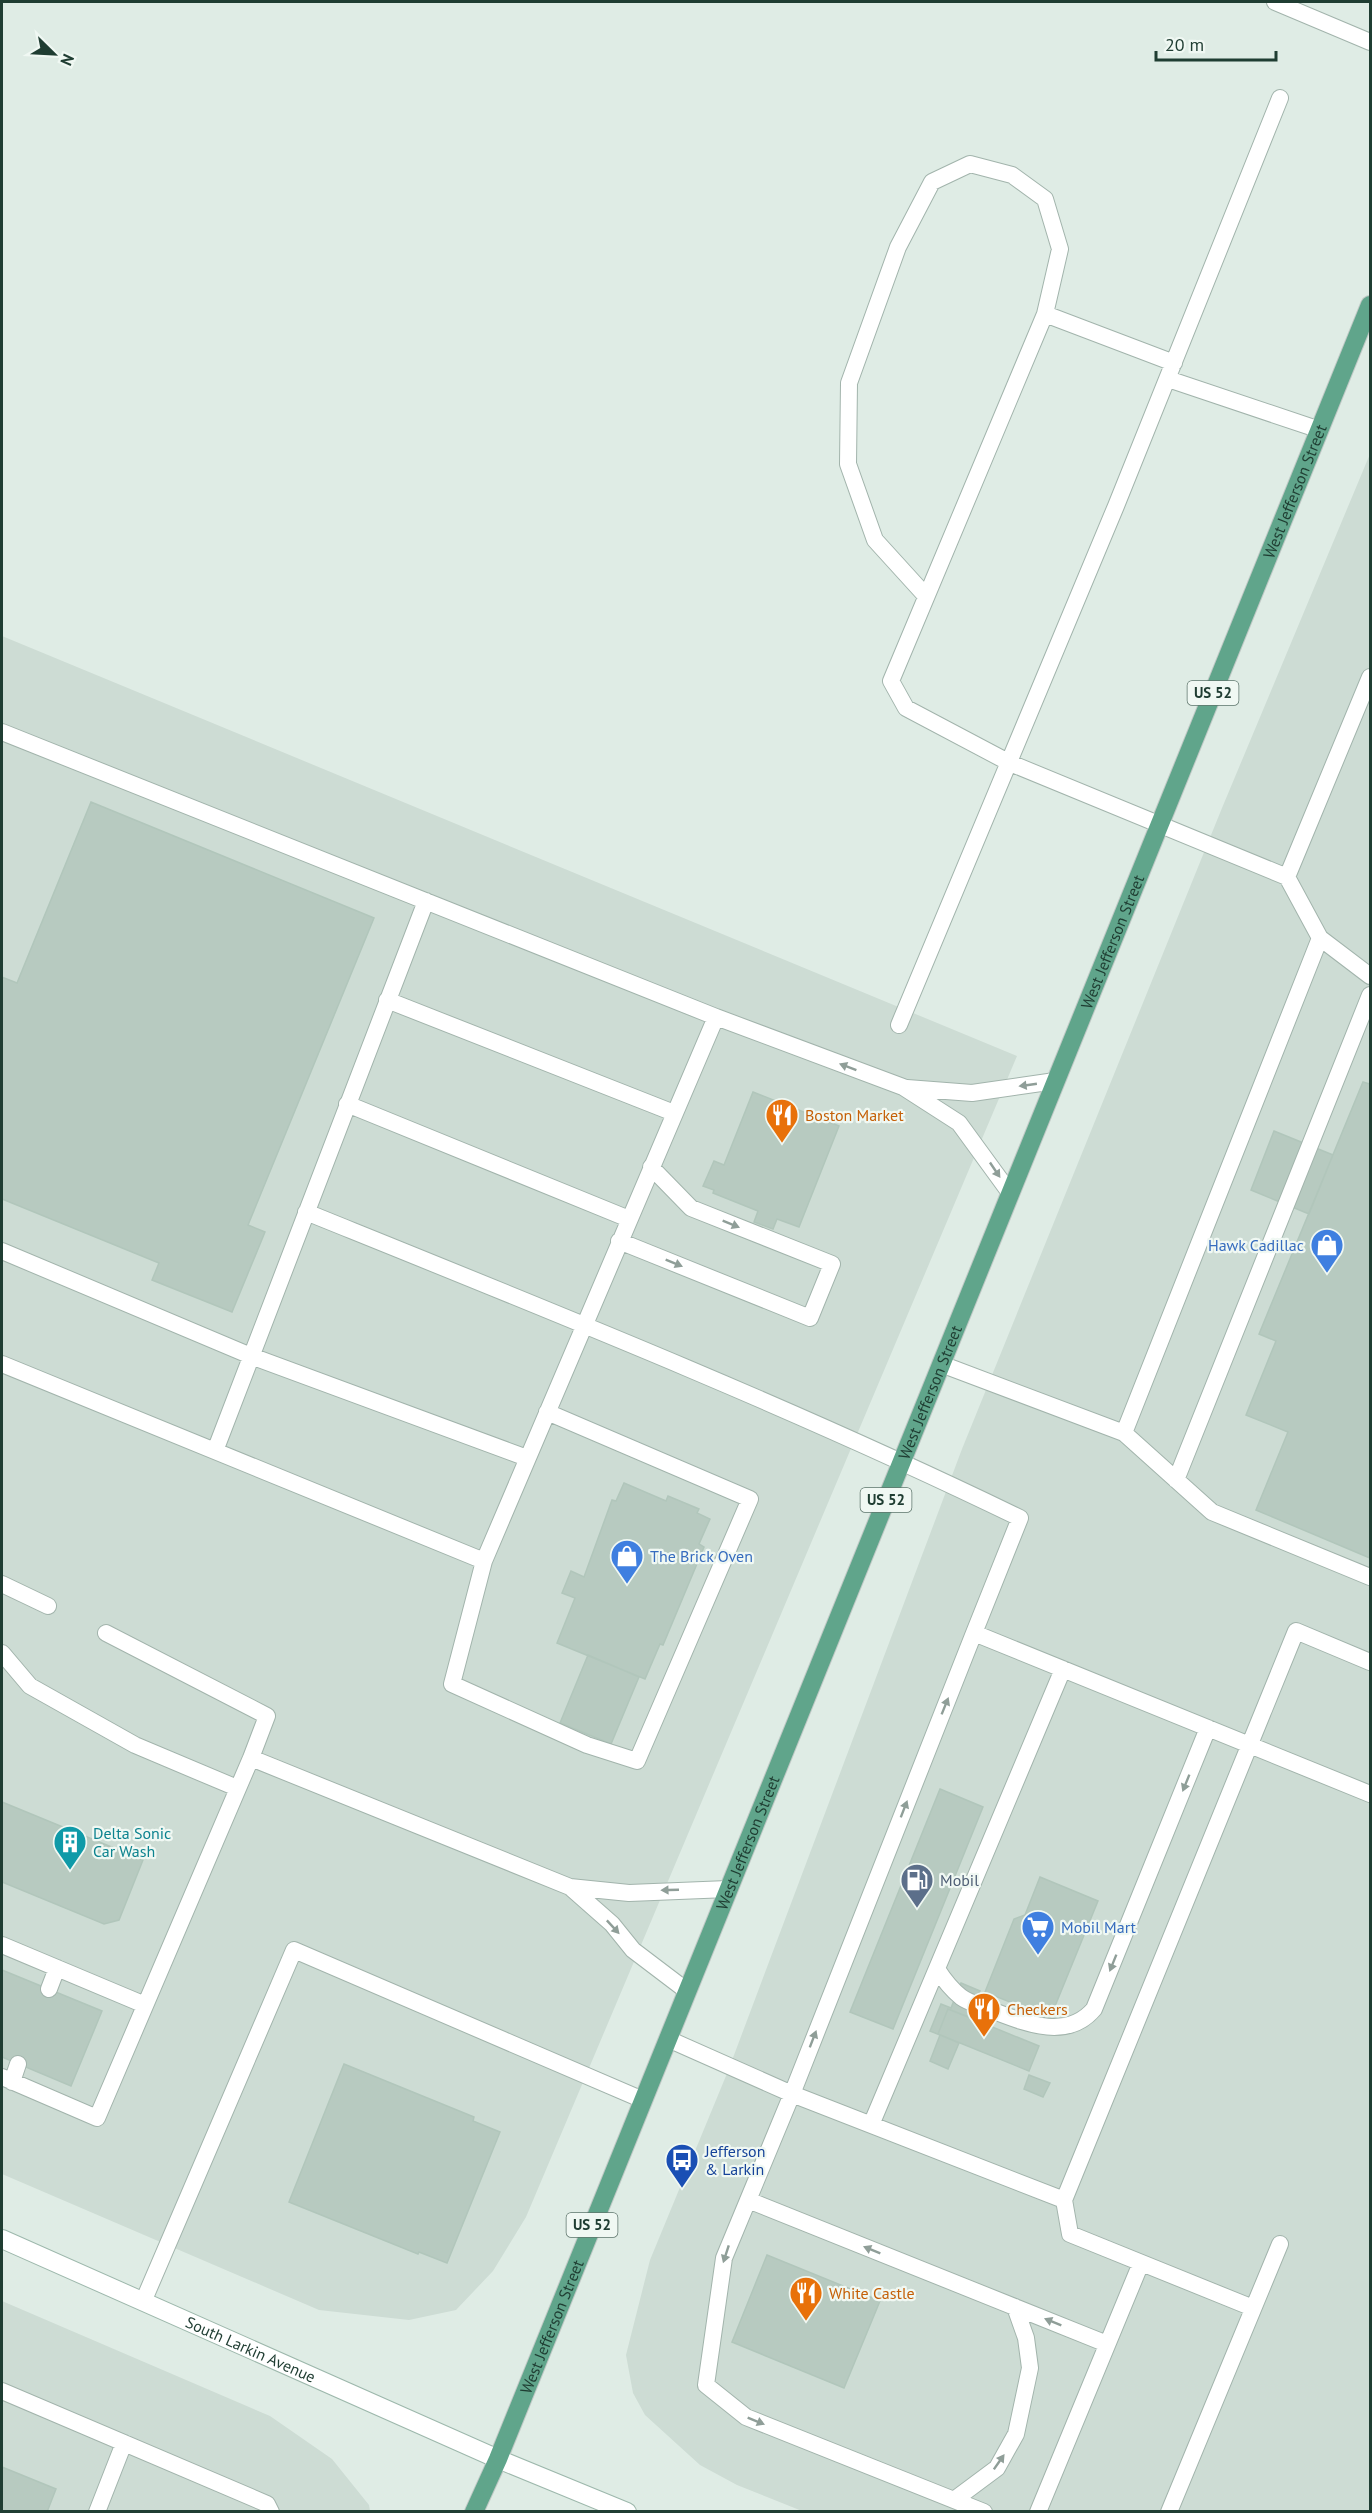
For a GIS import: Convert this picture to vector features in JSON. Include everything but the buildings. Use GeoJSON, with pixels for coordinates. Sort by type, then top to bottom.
{"type":"FeatureCollection","features":[{"type":"Feature","properties":{"kind":"main road","name":"West Jefferson Street"},"geometry":{"type":"LineString","coordinates":[[474,2511],[498,2459],[1371,305]]}},
{"type":"Feature","properties":{"kind":"main road","name":"South Larkin Avenue"},"geometry":{"type":"LineString","coordinates":[[2,2239],[498,2459],[627,2511]]}},
{"type":"Feature","properties":{"kind":"lane"},"geometry":{"type":"LineString","coordinates":[[1275,2],[1371,42]]}},
{"type":"Feature","properties":{"kind":"lane"},"geometry":{"type":"LineString","coordinates":[[899,1025],[1010,763],[1280,98]]}},
{"type":"Feature","properties":{"kind":"lane"},"geometry":{"type":"LineString","coordinates":[[925,595],[875,540],[848,464],[849,383],[898,247],[932,182],[970,164],[1012,175],[1045,199],[1060,249],[1045,314],[925,595],[891,681],[906,708],[1010,763],[1287,877],[1320,938],[1371,976]]}},
{"type":"Feature","properties":{"kind":"lane"},"geometry":{"type":"LineString","coordinates":[[1045,314],[1171,371],[1320,430]]}},
{"type":"Feature","properties":{"kind":"lane"},"geometry":{"type":"LineString","coordinates":[[1287,877],[1371,677]]}},
{"type":"Feature","properties":{"kind":"lane"},"geometry":{"type":"LineString","coordinates":[[2,732],[716,1017],[903,1087],[959,1123],[983,1152],[1010,1193]]}},
{"type":"Feature","properties":{"kind":"lane"},"geometry":{"type":"LineString","coordinates":[[215,1451],[426,901]]}},
{"type":"Feature","properties":{"kind":"lane"},"geometry":{"type":"LineString","coordinates":[[1124,1433],[1320,938]]}},
{"type":"Feature","properties":{"kind":"lane"},"geometry":{"type":"LineString","coordinates":[[1176,1480],[1371,995]]}},
{"type":"Feature","properties":{"kind":"lane"},"geometry":{"type":"LineString","coordinates":[[387,1000],[674,1113]]}},
{"type":"Feature","properties":{"kind":"lane"},"geometry":{"type":"LineString","coordinates":[[547,1412],[750,1499],[637,1761],[587,1745],[452,1684],[484,1561],[619,1241],[716,1017]]}},
{"type":"Feature","properties":{"kind":"lane"},"geometry":{"type":"LineString","coordinates":[[903,1087],[972,1093],[1056,1081]]}},
{"type":"Feature","properties":{"kind":"lane"},"geometry":{"type":"LineString","coordinates":[[347,1104],[629,1219]]}},
{"type":"Feature","properties":{"kind":"lane"},"geometry":{"type":"LineString","coordinates":[[619,1241],[810,1318],[832,1264],[691,1208],[651,1167]]}},
{"type":"Feature","properties":{"kind":"lane"},"geometry":{"type":"LineString","coordinates":[[306,1212],[584,1325],[902,1461],[1020,1518],[792,2094],[724,2258],[706,2385],[746,2417],[984,2511]]}},
{"type":"Feature","properties":{"kind":"lane"},"geometry":{"type":"LineString","coordinates":[[2,1251],[251,1356],[527,1458]]}},
{"type":"Feature","properties":{"kind":"lane"},"geometry":{"type":"LineString","coordinates":[[2,1364],[484,1561]]}},
{"type":"Feature","properties":{"kind":"lane"},"geometry":{"type":"LineString","coordinates":[[941,1364],[1124,1433],[1212,1512],[1371,1577]]}},
{"type":"Feature","properties":{"kind":"lane"},"geometry":{"type":"LineString","coordinates":[[2,1584],[48,1606]]}},
{"type":"Feature","properties":{"kind":"lane"},"geometry":{"type":"LineString","coordinates":[[1253,2308],[1070,2234],[1064,2200],[1296,1631],[1371,1662]]}},
{"type":"Feature","properties":{"kind":"lane"},"geometry":{"type":"LineString","coordinates":[[18,2064],[7,2079],[97,2118],[267,1716],[106,1633]]}},
{"type":"Feature","properties":{"kind":"lane"},"geometry":{"type":"LineString","coordinates":[[974,1633],[1371,1794]]}},
{"type":"Feature","properties":{"kind":"lane"},"geometry":{"type":"LineString","coordinates":[[2,1653],[30,1686],[135,1745],[237,1788]]}},
{"type":"Feature","properties":{"kind":"lane"},"geometry":{"type":"LineString","coordinates":[[871,2125],[1063,1669]]}},
{"type":"Feature","properties":{"kind":"lane"},"geometry":{"type":"LineString","coordinates":[[937,1969],[947,1985],[963,1999],[1025,2023],[1070,2026],[1084,2021],[1094,2009],[1208,1728]]}},
{"type":"Feature","properties":{"kind":"lane"},"geometry":{"type":"LineString","coordinates":[[251,1758],[570,1887],[629,1893],[728,1889]]}},
{"type":"Feature","properties":{"kind":"lane"},"geometry":{"type":"LineString","coordinates":[[570,1887],[612,1924],[633,1950],[687,1991]]}},
{"type":"Feature","properties":{"kind":"lane"},"geometry":{"type":"LineString","coordinates":[[2,1945],[145,2005]]}},
{"type":"Feature","properties":{"kind":"lane"},"geometry":{"type":"LineString","coordinates":[[143,2302],[294,1950],[643,2100]]}},
{"type":"Feature","properties":{"kind":"lane"},"geometry":{"type":"LineString","coordinates":[[49,1989],[57,1968]]}},
{"type":"Feature","properties":{"kind":"lane"},"geometry":{"type":"LineString","coordinates":[[668,2039],[792,2094],[1064,2200]]}},
{"type":"Feature","properties":{"kind":"lane"},"geometry":{"type":"LineString","coordinates":[[748,2200],[1107,2344]]}},
{"type":"Feature","properties":{"kind":"lane"},"geometry":{"type":"LineString","coordinates":[[1169,2511],[1280,2244]]}},
{"type":"Feature","properties":{"kind":"lane"},"geometry":{"type":"LineString","coordinates":[[1038,2511],[1141,2263]]}},
{"type":"Feature","properties":{"kind":"lane"},"geometry":{"type":"LineString","coordinates":[[954,2500],[997,2468],[1016,2434],[1030,2368],[1026,2338],[1015,2307]]}},
{"type":"Feature","properties":{"kind":"lane"},"geometry":{"type":"LineString","coordinates":[[2,2391],[267,2504],[271,2511]]}},
{"type":"Feature","properties":{"kind":"lane"},"geometry":{"type":"LineString","coordinates":[[96,2511],[124,2443]]}},
{"type":"Feature","properties":{"kind":"shaded area"},"geometry":{"type":"Polygon","coordinates":[[[1370,454],[1370,2511],[802,2511],[737,2485],[700,2465],[645,2415],[633,2393],[626,2355],[650,2260],[728,2071],[962,1449],[1222,808],[1370,454]]]}},
{"type":"Feature","properties":{"kind":"shaded area"},"geometry":{"type":"Polygon","coordinates":[[[2,636],[1017,1056],[526,2217],[493,2271],[456,2310],[409,2320],[319,2310],[2,2174],[2,636]]]}},
{"type":"Feature","properties":{"kind":"shaded area"},"geometry":{"type":"Polygon","coordinates":[[[2,2301],[270,2416],[332,2459],[369,2505],[370,2511],[2,2512],[2,2301]]]}},
{"type":"Feature","properties":{"kind":"place","name":"Boston Market"},"geometry":{"type":"Point","coordinates":[782,1144]}},
{"type":"Feature","properties":{"kind":"place","name":"Hawk Cadillac"},"geometry":{"type":"Point","coordinates":[1327,1274]}},
{"type":"Feature","properties":{"kind":"place","name":"The Brick Oven"},"geometry":{"type":"Point","coordinates":[627,1585]}},
{"type":"Feature","properties":{"kind":"place","name":"Delta Sonic Car Wash"},"geometry":{"type":"Point","coordinates":[70,1871]}},
{"type":"Feature","properties":{"kind":"place","name":"Mobil"},"geometry":{"type":"Point","coordinates":[917,1909]}},
{"type":"Feature","properties":{"kind":"place","name":"Mobil Mart"},"geometry":{"type":"Point","coordinates":[1038,1956]}},
{"type":"Feature","properties":{"kind":"place","name":"Checkers"},"geometry":{"type":"Point","coordinates":[984,2038]}},
{"type":"Feature","properties":{"kind":"place","name":"Jefferson & Larkin"},"geometry":{"type":"Point","coordinates":[682,2189]}},
{"type":"Feature","properties":{"kind":"place","name":"White Castle"},"geometry":{"type":"Point","coordinates":[806,2322]}}]}
